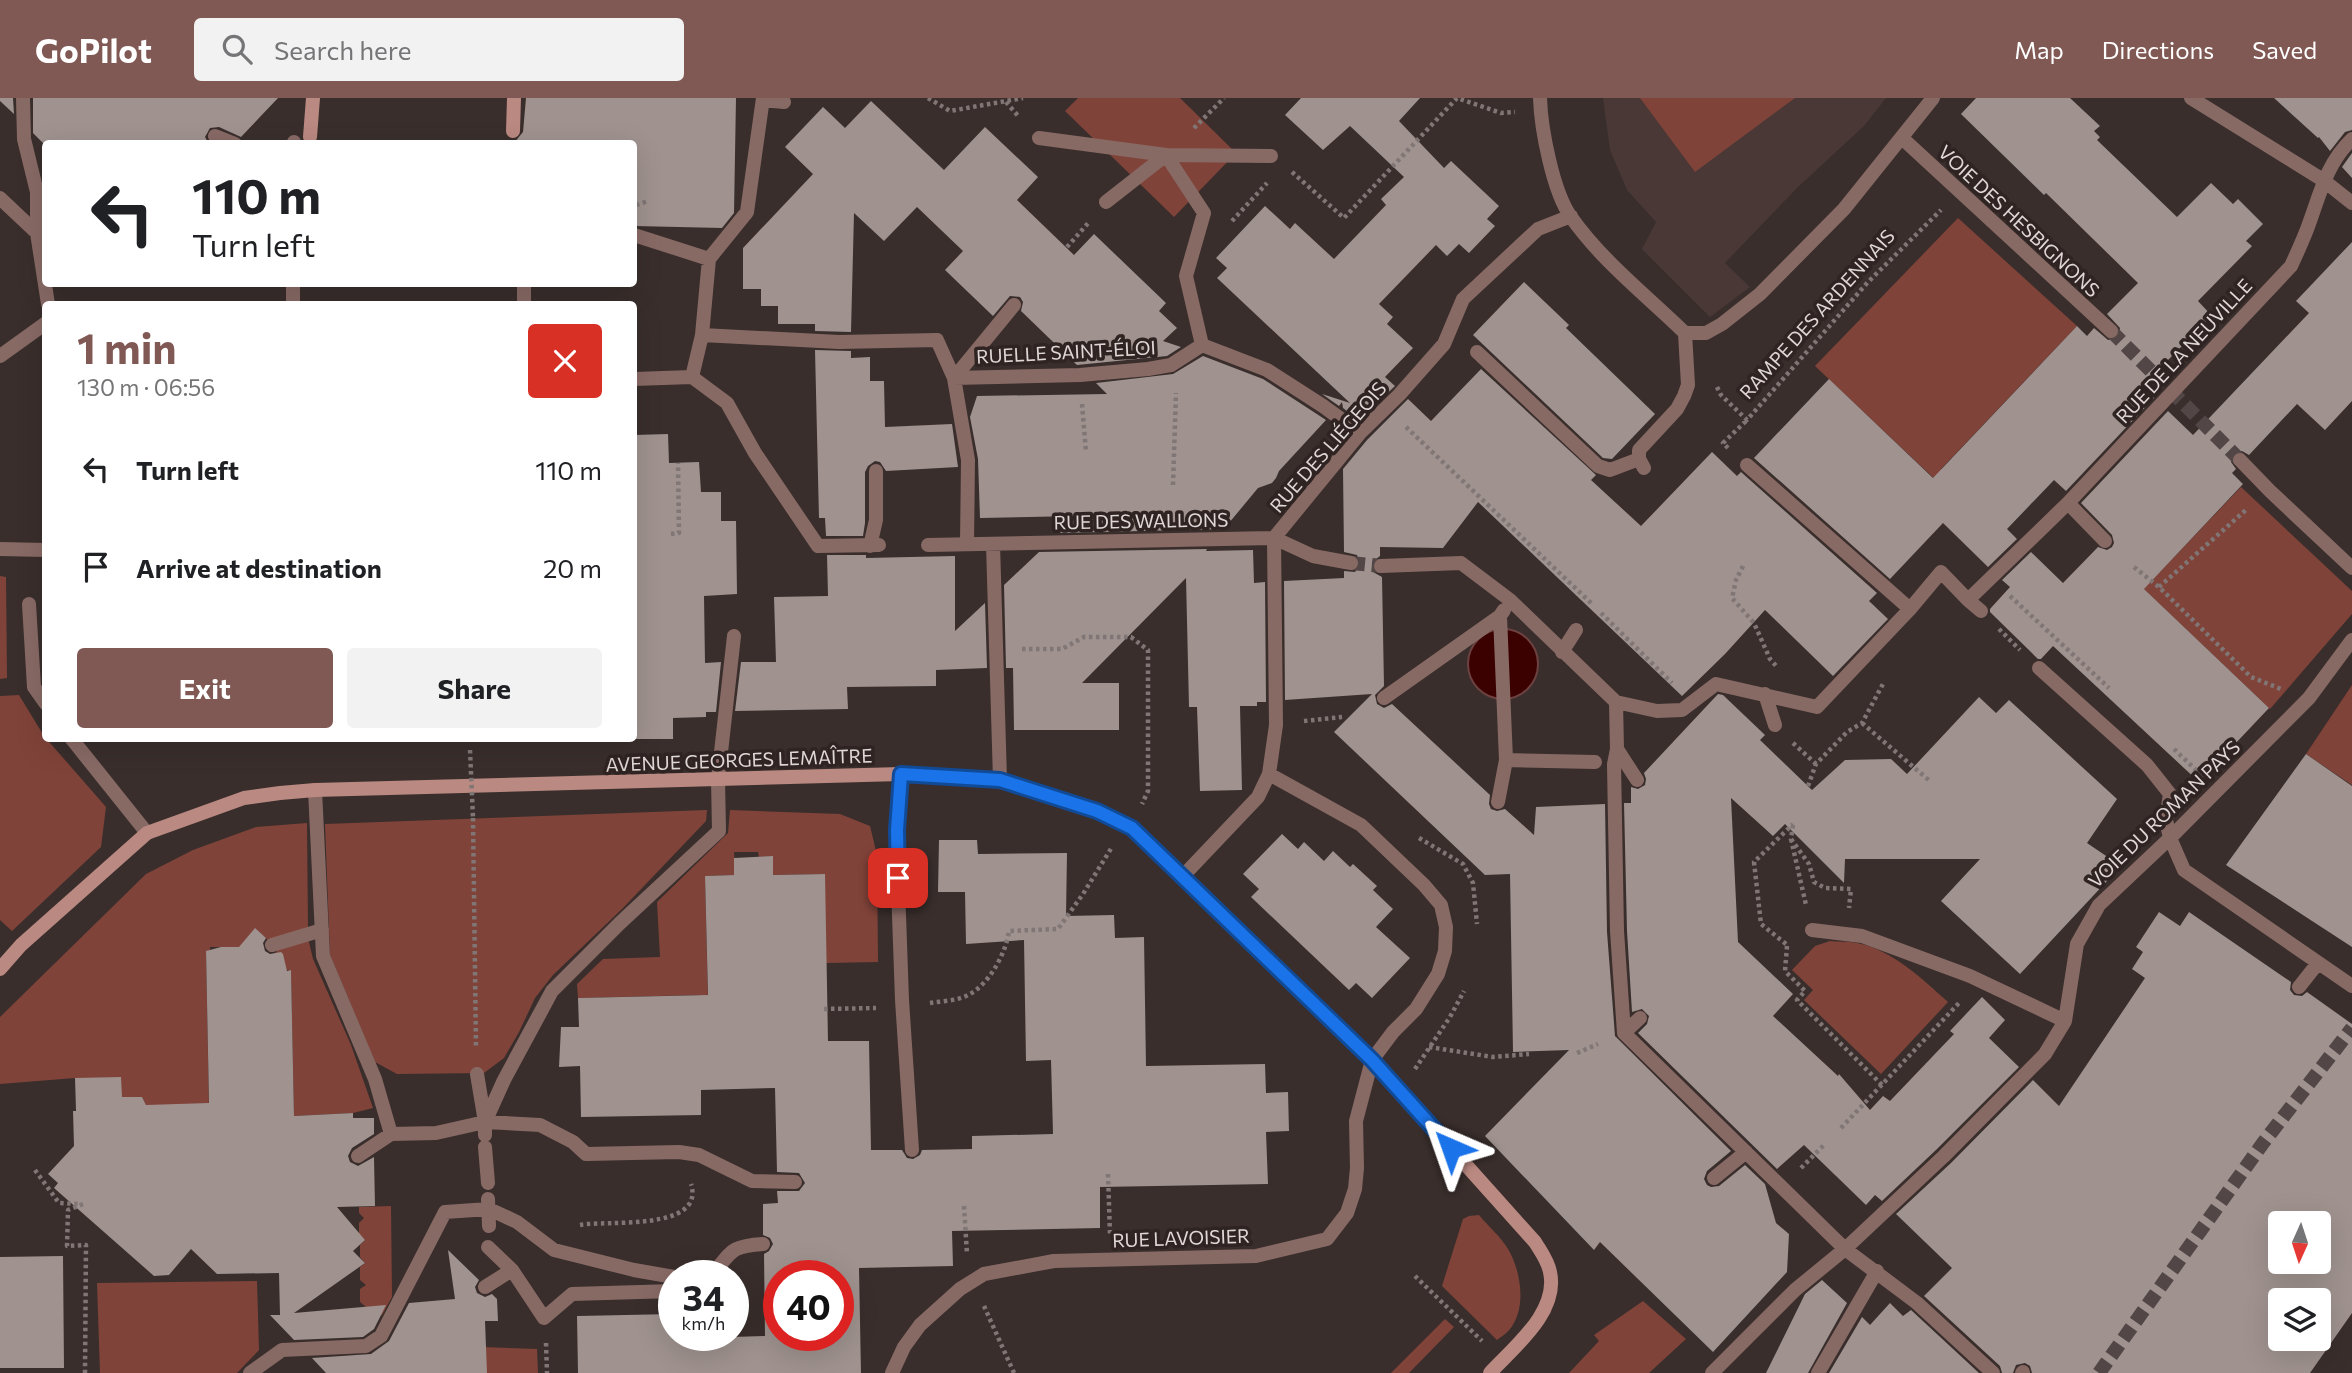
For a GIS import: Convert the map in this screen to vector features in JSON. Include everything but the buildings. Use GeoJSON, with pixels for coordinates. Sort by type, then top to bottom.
{"type":"FeatureCollection","features":[{"type":"Feature","properties":{"kind":"street"},"geometry":{"type":"LineString","coordinates":[[23,98],[24,139],[41,188],[37,233],[42,265]]}},
{"type":"Feature","properties":{"kind":"street"},"geometry":{"type":"LineString","coordinates":[[310,137],[313,98]]}},
{"type":"Feature","properties":{"kind":"street"},"geometry":{"type":"LineString","coordinates":[[513,131],[514,98]]}},
{"type":"Feature","properties":{"kind":"street"},"geometry":{"type":"LineString","coordinates":[[1685,333],[1706,333],[1760,294],[1844,209],[1933,98]]}},
{"type":"Feature","properties":{"kind":"street"},"geometry":{"type":"LineString","coordinates":[[2191,98],[2323,180],[2352,203]]}},
{"type":"Feature","properties":{"kind":"street"},"geometry":{"type":"LineString","coordinates":[[692,377],[702,335],[709,259],[747,212],[763,99],[784,102]]}},
{"type":"Feature","properties":{"kind":"street"},"geometry":{"type":"LineString","coordinates":[[1477,352],[1598,466],[1610,470],[1641,463],[1639,450],[1676,409],[1688,385],[1685,333],[1609,261],[1570,216],[1558,189],[1540,104]]}},
{"type":"Feature","properties":{"kind":"street"},"geometry":{"type":"LineString","coordinates":[[215,136],[224,140]]}},
{"type":"Feature","properties":{"kind":"street"},"geometry":{"type":"LineString","coordinates":[[1039,138],[1166,155],[1271,156]]}},
{"type":"Feature","properties":{"kind":"street","name":"VOIE DES HESBIGNONS"},"geometry":{"type":"LineString","coordinates":[[1902,138],[2111,331]]}},
{"type":"Feature","properties":{"kind":"street","name":"RUE DE LA NEUVILLE"},"geometry":{"type":"LineString","coordinates":[[1968,600],[2068,503],[2291,266],[2323,180],[2339,152],[2352,139]]}},
{"type":"Feature","properties":{"kind":"street"},"geometry":{"type":"LineString","coordinates":[[1106,202],[1166,155]]}},
{"type":"Feature","properties":{"kind":"street"},"geometry":{"type":"LineString","coordinates":[[1166,155],[1204,214],[1186,276],[1202,345],[1267,370],[1360,433]]}},
{"type":"Feature","properties":{"kind":"street"},"geometry":{"type":"LineString","coordinates":[[0,198],[37,233]]}},
{"type":"Feature","properties":{"kind":"street","name":"RUE DES LIÉGEOIS"},"geometry":{"type":"LineString","coordinates":[[1183,876],[1258,797],[1269,774],[1276,725],[1274,538],[1360,433],[1399,396],[1444,344],[1463,299],[1538,229],[1570,216]]}},
{"type":"Feature","properties":{"kind":"street"},"geometry":{"type":"LineString","coordinates":[[637,236],[709,259]]}},
{"type":"Feature","properties":{"kind":"street","name":"RUELLE SAINT-ÉLOI"},"geometry":{"type":"LineString","coordinates":[[954,378],[1014,305]]}},
{"type":"Feature","properties":{"kind":"street"},"geometry":{"type":"LineString","coordinates":[[1,352],[42,326]]}},
{"type":"Feature","properties":{"kind":"street","name":"RUELLE SAINT-ÉLOI"},"geometry":{"type":"LineString","coordinates":[[702,335],[839,342],[937,340],[954,378],[968,460],[967,544]]}},
{"type":"Feature","properties":{"kind":"street","name":"RUELLE SAINT-ÉLOI"},"geometry":{"type":"LineString","coordinates":[[954,378],[1080,375],[1148,369],[1171,365],[1202,345]]}},
{"type":"Feature","properties":{"kind":"street"},"geometry":{"type":"LineString","coordinates":[[637,379],[692,377],[727,403],[755,453],[818,546],[874,546],[876,471]]}},
{"type":"Feature","properties":{"kind":"street"},"geometry":{"type":"LineString","coordinates":[[2240,460],[2352,568]]}},
{"type":"Feature","properties":{"kind":"street"},"geometry":{"type":"LineString","coordinates":[[1747,465],[1910,609]]}},
{"type":"Feature","properties":{"kind":"street"},"geometry":{"type":"LineString","coordinates":[[2068,503],[2105,541]]}},
{"type":"Feature","properties":{"kind":"street","name":"RUE DES WALLONS"},"geometry":{"type":"LineString","coordinates":[[928,545],[1274,538],[1313,556],[1351,563]]}},
{"type":"Feature","properties":{"kind":"street"},"geometry":{"type":"LineString","coordinates":[[993,544],[1000,780]]}},
{"type":"Feature","properties":{"kind":"street"},"geometry":{"type":"LineString","coordinates":[[0,550],[42,550]]}},
{"type":"Feature","properties":{"kind":"street"},"geometry":{"type":"LineString","coordinates":[[1381,566],[1461,563],[1510,600],[1616,702],[1657,711],[1682,710],[1716,684],[1817,708],[1941,572],[1981,611]]}},
{"type":"Feature","properties":{"kind":"street"},"geometry":{"type":"LineString","coordinates":[[1384,698],[1500,616],[1510,600]]}},
{"type":"Feature","properties":{"kind":"street"},"geometry":{"type":"LineString","coordinates":[[29,604],[34,687],[42,698]]}},
{"type":"Feature","properties":{"kind":"street"},"geometry":{"type":"LineString","coordinates":[[1498,802],[1506,760],[1500,616]]}},
{"type":"Feature","properties":{"kind":"street"},"geometry":{"type":"LineString","coordinates":[[1562,652],[1576,630]]}},
{"type":"Feature","properties":{"kind":"street"},"geometry":{"type":"LineString","coordinates":[[485,1135],[504,1080],[552,991],[719,831],[718,779],[734,636]]}},
{"type":"Feature","properties":{"kind":"street","name":"VOIE DU ROMAN PAYS"},"geometry":{"type":"LineString","coordinates":[[1712,1373],[1795,1290],[1845,1249],[1944,1156],[2045,1054],[2064,1021],[2077,943],[2099,905],[2170,838],[2308,698],[2352,640]]}},
{"type":"Feature","properties":{"kind":"street"},"geometry":{"type":"LineString","coordinates":[[2039,668],[2147,765],[2170,794],[2166,820],[2170,838],[2184,870],[2352,986]]}},
{"type":"Feature","properties":{"kind":"street"},"geometry":{"type":"LineString","coordinates":[[1765,695],[1775,725]]}},
{"type":"Feature","properties":{"kind":"street"},"geometry":{"type":"LineString","coordinates":[[1616,702],[1617,749],[1614,764],[1617,931],[1624,1033],[1845,1249],[1917,1303],[1993,1373]]}},
{"type":"Feature","properties":{"kind":"street"},"geometry":{"type":"LineString","coordinates":[[74,742],[147,833]]}},
{"type":"Feature","properties":{"kind":"street"},"geometry":{"type":"LineString","coordinates":[[1617,749],[1637,780]]}},
{"type":"Feature","properties":{"kind":"street"},"geometry":{"type":"LineString","coordinates":[[1506,760],[1595,762]]}},
{"type":"Feature","properties":{"kind":"street"},"geometry":{"type":"LineString","coordinates":[[901,774],[897,830],[903,1008],[912,1150]]}},
{"type":"Feature","properties":{"kind":"street","name":"AVENUE GEORGES LEMAÎTRE"},"geometry":{"type":"LineString","coordinates":[[0,969],[21,945],[147,833],[244,798],[315,790],[901,774],[1000,780],[1097,811],[1132,828],[1372,1060],[1535,1242],[1550,1270],[1551,1290],[1548,1301],[1521,1340],[1490,1373]]}},
{"type":"Feature","properties":{"kind":"street"},"geometry":{"type":"LineString","coordinates":[[1269,774],[1361,825],[1424,885],[1441,905],[1446,927],[1445,951],[1438,974],[1416,1009],[1393,1032],[1372,1060]]}},
{"type":"Feature","properties":{"kind":"street"},"geometry":{"type":"LineString","coordinates":[[315,790],[323,956],[374,1079],[391,1134]]}},
{"type":"Feature","properties":{"kind":"street"},"geometry":{"type":"LineString","coordinates":[[272,945],[321,930]]}},
{"type":"Feature","properties":{"kind":"street"},"geometry":{"type":"LineString","coordinates":[[1812,930],[1862,936],[1970,976],[2064,1021]]}},
{"type":"Feature","properties":{"kind":"street"},"geometry":{"type":"LineString","coordinates":[[2299,987],[2318,963]]}},
{"type":"Feature","properties":{"kind":"street"},"geometry":{"type":"LineString","coordinates":[[1624,1033],[1640,1018]]}},
{"type":"Feature","properties":{"kind":"street","name":"RUE LAVOISIER"},"geometry":{"type":"LineString","coordinates":[[892,1373],[904,1347],[920,1325],[960,1289],[985,1274],[1054,1261],[1255,1256],[1327,1239],[1347,1213],[1355,1189],[1356,1121],[1372,1060]]}},
{"type":"Feature","properties":{"kind":"street"},"geometry":{"type":"LineString","coordinates":[[477,1074],[488,1183]]}},
{"type":"Feature","properties":{"kind":"street"},"geometry":{"type":"LineString","coordinates":[[358,1156],[391,1134],[485,1135],[540,1125],[573,1142],[586,1154],[679,1152],[699,1155],[752,1181],[795,1182]]}},
{"type":"Feature","properties":{"kind":"street"},"geometry":{"type":"LineString","coordinates":[[1714,1178],[1746,1152]]}},
{"type":"Feature","properties":{"kind":"street"},"geometry":{"type":"LineString","coordinates":[[488,1204],[489,1226]]}},
{"type":"Feature","properties":{"kind":"street"},"geometry":{"type":"LineString","coordinates":[[250,1373],[282,1350],[366,1346],[381,1336],[445,1212],[488,1204],[554,1250],[658,1274]]}},
{"type":"Feature","properties":{"kind":"street"},"geometry":{"type":"LineString","coordinates":[[724,1260],[741,1245],[763,1244]]}},
{"type":"Feature","properties":{"kind":"street"},"geometry":{"type":"LineString","coordinates":[[488,1247],[512,1270],[544,1318],[572,1294],[658,1291]]}},
{"type":"Feature","properties":{"kind":"street"},"geometry":{"type":"LineString","coordinates":[[485,1287],[512,1270]]}},
{"type":"Feature","properties":{"kind":"street"},"geometry":{"type":"LineString","coordinates":[[1818,1373],[1877,1271]]}},
{"type":"Feature","properties":{"kind":"path"},"geometry":{"type":"LineString","coordinates":[[928,98],[950,111],[1023,98]]}},
{"type":"Feature","properties":{"kind":"path"},"geometry":{"type":"LineString","coordinates":[[1215,107],[1224,98]]}},
{"type":"Feature","properties":{"kind":"path"},"geometry":{"type":"LineString","coordinates":[[1284,165],[1344,218],[1457,98],[1501,113],[1540,104]]}},
{"type":"Feature","properties":{"kind":"path"},"geometry":{"type":"LineString","coordinates":[[1226,228],[1276,174]]}},
{"type":"Feature","properties":{"kind":"path","name":"RAMPE DES ARDENNAIS"},"geometry":{"type":"LineString","coordinates":[[1714,383],[1747,420],[1868,282],[1933,217],[1961,194]]}},
{"type":"Feature","properties":{"kind":"path"},"geometry":{"type":"LineString","coordinates":[[637,205],[649,201]]}},
{"type":"Feature","properties":{"kind":"path"},"geometry":{"type":"LineString","coordinates":[[1171,365],[1176,381],[1173,485]]}},
{"type":"Feature","properties":{"kind":"path"},"geometry":{"type":"LineString","coordinates":[[1083,409],[1086,452]]}},
{"type":"Feature","properties":{"kind":"path"},"geometry":{"type":"LineString","coordinates":[[1416,437],[1681,691]]}},
{"type":"Feature","properties":{"kind":"path"},"geometry":{"type":"LineString","coordinates":[[671,534],[679,533],[678,463]]}},
{"type":"Feature","properties":{"kind":"path"},"geometry":{"type":"LineString","coordinates":[[2159,587],[2257,501]]}},
{"type":"Feature","properties":{"kind":"path"},"geometry":{"type":"LineString","coordinates":[[1743,566],[1732,598],[1754,623],[1770,659]]}},
{"type":"Feature","properties":{"kind":"path"},"geometry":{"type":"LineString","coordinates":[[2134,567],[2159,587],[2251,677],[2308,698]]}},
{"type":"Feature","properties":{"kind":"path"},"geometry":{"type":"LineString","coordinates":[[2006,592],[2118,697]]}},
{"type":"Feature","properties":{"kind":"path"},"geometry":{"type":"LineString","coordinates":[[1981,611],[2039,668]]}},
{"type":"Feature","properties":{"kind":"path"},"geometry":{"type":"LineString","coordinates":[[824,1009],[903,1008],[959,999],[970,994],[988,977],[1007,945],[1009,931],[1058,929],[1114,845],[1132,828],[1148,791],[1148,650],[1130,634],[1084,637],[1062,649],[997,649]]}},
{"type":"Feature","properties":{"kind":"path"},"geometry":{"type":"LineString","coordinates":[[1808,786],[1816,764],[1847,732],[1862,723],[1886,677]]}},
{"type":"Feature","properties":{"kind":"path"},"geometry":{"type":"LineString","coordinates":[[1276,725],[1342,717]]}},
{"type":"Feature","properties":{"kind":"path"},"geometry":{"type":"LineString","coordinates":[[1862,723],[1931,782]]}},
{"type":"Feature","properties":{"kind":"path"},"geometry":{"type":"LineString","coordinates":[[2169,744],[2199,773]]}},
{"type":"Feature","properties":{"kind":"path"},"geometry":{"type":"LineString","coordinates":[[470,750],[477,1074]]}},
{"type":"Feature","properties":{"kind":"path"},"geometry":{"type":"LineString","coordinates":[[1812,930],[1791,839],[1794,824],[1754,862],[1761,923],[1788,945],[1784,971],[1805,991],[1797,1000],[1882,1085]]}},
{"type":"Feature","properties":{"kind":"path"},"geometry":{"type":"LineString","coordinates":[[1791,839],[1809,864],[1814,882],[1825,888],[1851,888]]}},
{"type":"Feature","properties":{"kind":"path"},"geometry":{"type":"LineString","coordinates":[[1841,1128],[1957,1007],[1970,976]]}},
{"type":"Feature","properties":{"kind":"path"},"geometry":{"type":"LineString","coordinates":[[1429,1047],[1493,1057],[1529,1054]]}},
{"type":"Feature","properties":{"kind":"path"},"geometry":{"type":"LineString","coordinates":[[35,1170],[59,1203],[83,1204],[68,1210],[67,1246],[86,1245],[85,1373]]}},
{"type":"Feature","properties":{"kind":"path"},"geometry":{"type":"LineString","coordinates":[[1108,1174],[1111,1259]]}},
{"type":"Feature","properties":{"kind":"path"},"geometry":{"type":"LineString","coordinates":[[542,1240],[556,1231],[589,1223],[647,1222],[670,1217],[684,1209],[692,1200],[692,1185],[686,1181]]}},
{"type":"Feature","properties":{"kind":"path"},"geometry":{"type":"LineString","coordinates":[[1415,1276],[1471,1328]]}},
{"type":"Feature","properties":{"kind":"path"},"geometry":{"type":"LineString","coordinates":[[987,1313],[1014,1373]]}},
{"type":"Feature","properties":{"kind":"shaded area"},"geometry":{"type":"Polygon","coordinates":[[[1078,98],[1180,98],[1236,153],[1174,217],[1065,111],[1078,98]]]}},
{"type":"Feature","properties":{"kind":"shaded area"},"geometry":{"type":"Polygon","coordinates":[[[1603,98],[1886,98],[1864,126],[1797,188],[1725,263],[1750,287],[1710,317],[1642,249],[1656,222],[1627,190],[1610,150],[1603,98]]]}},
{"type":"Feature","properties":{"kind":"shaded area"},"geometry":{"type":"Polygon","coordinates":[[[1640,98],[1795,98],[1695,172],[1640,98]]]}},
{"type":"Feature","properties":{"kind":"shaded area"},"geometry":{"type":"Polygon","coordinates":[[[1958,218],[2077,326],[1941,469],[1941,485],[1815,366],[1958,218]]]}},
{"type":"Feature","properties":{"kind":"shaded area"},"geometry":{"type":"Polygon","coordinates":[[[2241,487],[2352,591],[2352,614],[2270,709],[2128,574],[2156,576],[2241,487]]]}},
{"type":"Feature","properties":{"kind":"shaded area"},"geometry":{"type":"Polygon","coordinates":[[[0,576],[6,577],[7,678],[0,679],[0,576]]]}},
{"type":"Feature","properties":{"kind":"shaded area"},"geometry":{"type":"Polygon","coordinates":[[[1503,629],[1528,639],[1538,664],[1528,689],[1503,699],[1478,689],[1468,664],[1478,639],[1503,629]]]}},
{"type":"Feature","properties":{"kind":"shaded area"},"geometry":{"type":"Polygon","coordinates":[[[2352,685],[2352,785],[2306,754],[2352,685]]]}},
{"type":"Feature","properties":{"kind":"shaded area"},"geometry":{"type":"Polygon","coordinates":[[[19,695],[42,733],[42,742],[49,742],[106,807],[101,847],[12,931],[0,920],[0,696],[19,695]]]}},
{"type":"Feature","properties":{"kind":"shaded area"},"geometry":{"type":"Polygon","coordinates":[[[707,810],[706,821],[623,908],[553,975],[535,998],[504,1058],[484,1073],[397,1074],[375,1062],[330,955],[325,824],[707,810]]]}},
{"type":"Feature","properties":{"kind":"shaded area"},"geometry":{"type":"Polygon","coordinates":[[[730,810],[840,814],[870,826],[877,855],[878,962],[826,963],[824,874],[771,875],[773,856],[759,857],[758,852],[734,852],[736,875],[705,876],[708,1005],[699,995],[578,998],[577,984],[603,959],[660,957],[657,902],[728,833],[730,810]]]}},
{"type":"Feature","properties":{"kind":"shaded area"},"geometry":{"type":"Polygon","coordinates":[[[307,823],[308,930],[269,941],[259,932],[244,947],[210,947],[206,952],[209,1109],[146,1105],[142,1097],[122,1097],[75,1078],[0,1084],[0,1017],[146,874],[193,850],[256,827],[307,823]]]}},
{"type":"Feature","properties":{"kind":"shaded area"},"geometry":{"type":"Polygon","coordinates":[[[308,938],[313,959],[351,1045],[373,1108],[353,1113],[294,1116],[291,971],[265,963],[278,950],[308,938]]]}},
{"type":"Feature","properties":{"kind":"shaded area"},"geometry":{"type":"Polygon","coordinates":[[[1830,941],[1857,943],[1883,952],[1906,966],[1948,1002],[1881,1074],[1804,1000],[1813,990],[1792,970],[1815,946],[1830,941]]]}},
{"type":"Feature","properties":{"kind":"shaded area"},"geometry":{"type":"Polygon","coordinates":[[[391,1206],[392,1297],[382,1315],[361,1329],[366,1307],[360,1302],[360,1289],[366,1285],[360,1280],[360,1267],[365,1263],[360,1257],[360,1245],[365,1240],[359,1234],[359,1223],[364,1218],[359,1213],[359,1207],[391,1206]]]}},
{"type":"Feature","properties":{"kind":"shaded area"},"geometry":{"type":"Polygon","coordinates":[[[1479,1215],[1502,1240],[1513,1258],[1519,1278],[1519,1311],[1509,1330],[1497,1340],[1442,1286],[1463,1219],[1479,1215]]]}},
{"type":"Feature","properties":{"kind":"shaded area"},"geometry":{"type":"Polygon","coordinates":[[[257,1281],[259,1350],[237,1373],[100,1373],[97,1283],[257,1281]]]}},
{"type":"Feature","properties":{"kind":"shaded area"},"geometry":{"type":"Polygon","coordinates":[[[1643,1301],[1686,1339],[1649,1373],[1569,1373],[1599,1341],[1594,1335],[1643,1301]]]}},
{"type":"Feature","properties":{"kind":"shaded area"},"geometry":{"type":"Polygon","coordinates":[[[1445,1319],[1454,1327],[1409,1373],[1391,1373],[1445,1319]]]}},
{"type":"Feature","properties":{"kind":"shaded area"},"geometry":{"type":"Polygon","coordinates":[[[482,1347],[537,1349],[538,1373],[481,1373],[482,1347]]]}},
{"type":"Feature","properties":{"kind":"tunnel"},"geometry":{"type":"LineString","coordinates":[[2111,331],[2240,460]]}},
{"type":"Feature","properties":{"kind":"tunnel"},"geometry":{"type":"LineString","coordinates":[[1351,563],[1381,566]]}},
{"type":"Feature","properties":{"kind":"tunnel"},"geometry":{"type":"LineString","coordinates":[[2099,1373],[2263,1143],[2352,1028]]}},
{"type":"Feature","properties":{"kind":"route"},"geometry":{"type":"LineString","coordinates":[[898,878],[897,830],[901,774],[1000,780],[1097,811],[1132,828],[1372,1060],[1451,1148]]}}]}
